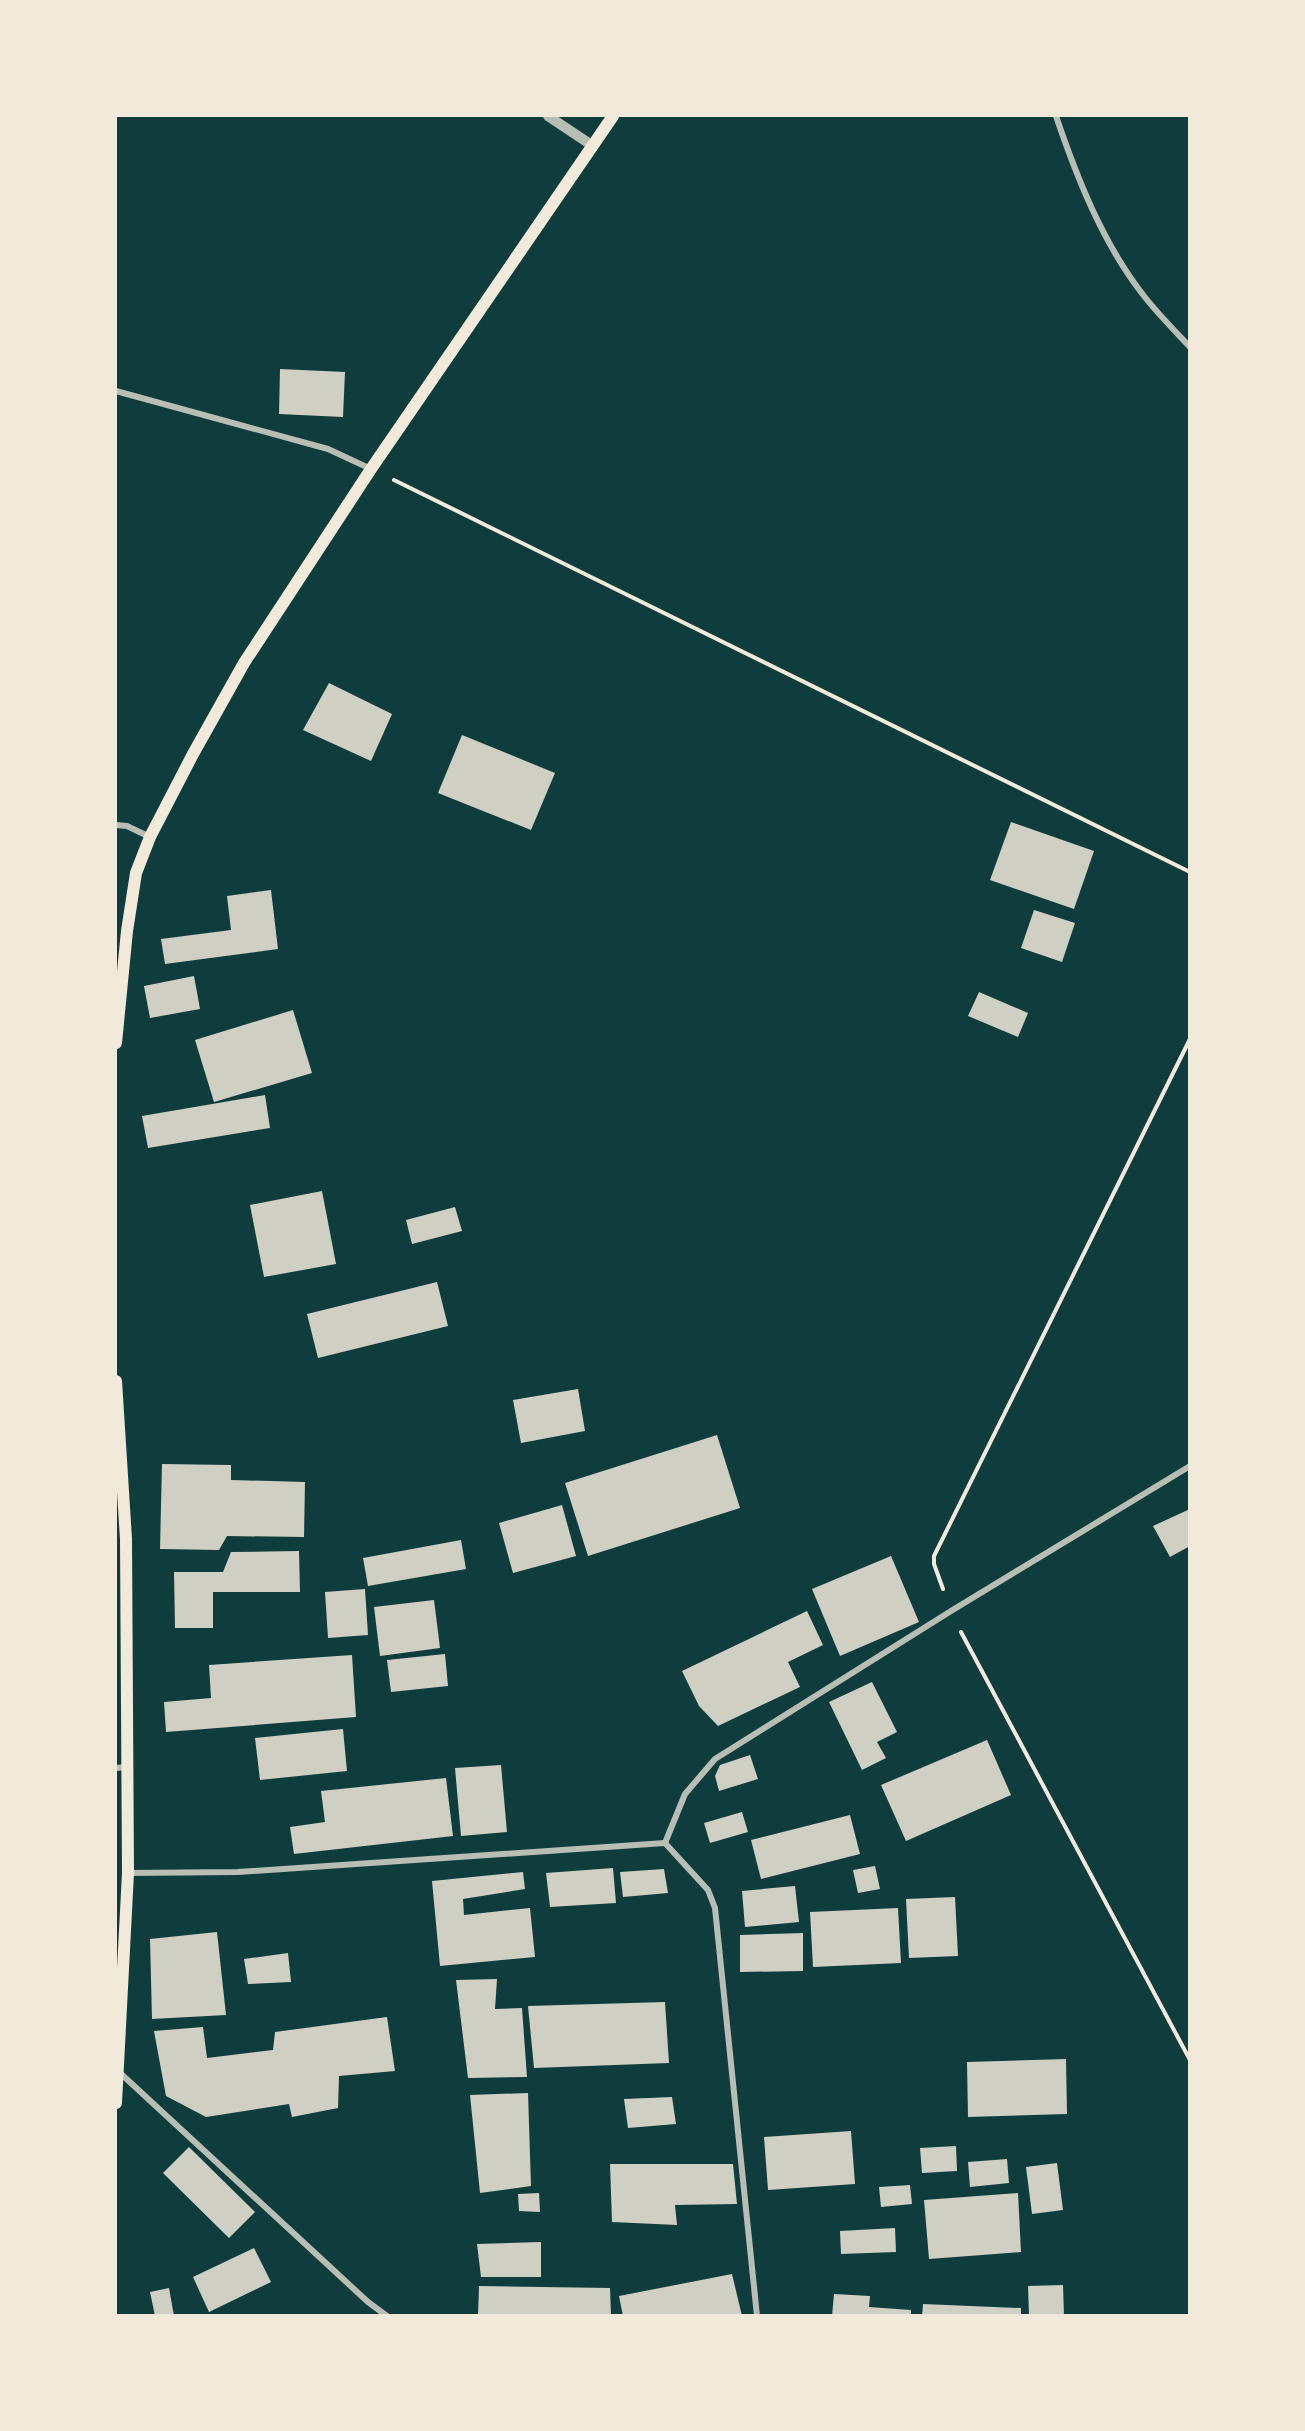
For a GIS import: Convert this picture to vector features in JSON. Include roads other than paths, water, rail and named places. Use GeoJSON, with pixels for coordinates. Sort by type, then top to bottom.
{"type":"FeatureCollection","features":[{"type":"Feature","properties":{"kind":"main road"},"geometry":{"type":"LineString","coordinates":[[116,1043],[127,932],[136,873],[150,837],[244,663],[371,469],[613,116]]}},
{"type":"Feature","properties":{"kind":"main road"},"geometry":{"type":"LineString","coordinates":[[116,1380],[118,1446],[126,1539],[121,1767],[128,1873],[116,2103]]}},
{"type":"Feature","properties":{"kind":"street"},"geometry":{"type":"LineString","coordinates":[[548,116],[594,146]]}},
{"type":"Feature","properties":{"kind":"street"},"geometry":{"type":"LineString","coordinates":[[1056,116],[1066,147],[1093,212],[1116,256],[1144,296],[1190,347]]}},
{"type":"Feature","properties":{"kind":"street"},"geometry":{"type":"LineString","coordinates":[[116,392],[328,449],[371,469]]}},
{"type":"Feature","properties":{"kind":"street"},"geometry":{"type":"LineString","coordinates":[[116,825],[127,826],[150,837]]}},
{"type":"Feature","properties":{"kind":"street"},"geometry":{"type":"LineString","coordinates":[[665,1843],[685,1794],[715,1759],[951,1611],[1190,1466]]}},
{"type":"Feature","properties":{"kind":"street"},"geometry":{"type":"LineString","coordinates":[[128,1873],[238,1872],[665,1843]]}},
{"type":"Feature","properties":{"kind":"street"},"geometry":{"type":"LineString","coordinates":[[665,1843],[708,1890],[715,1908],[757,2316]]}},
{"type":"Feature","properties":{"kind":"street"},"geometry":{"type":"LineString","coordinates":[[118,2071],[387,2316]]}}]}
